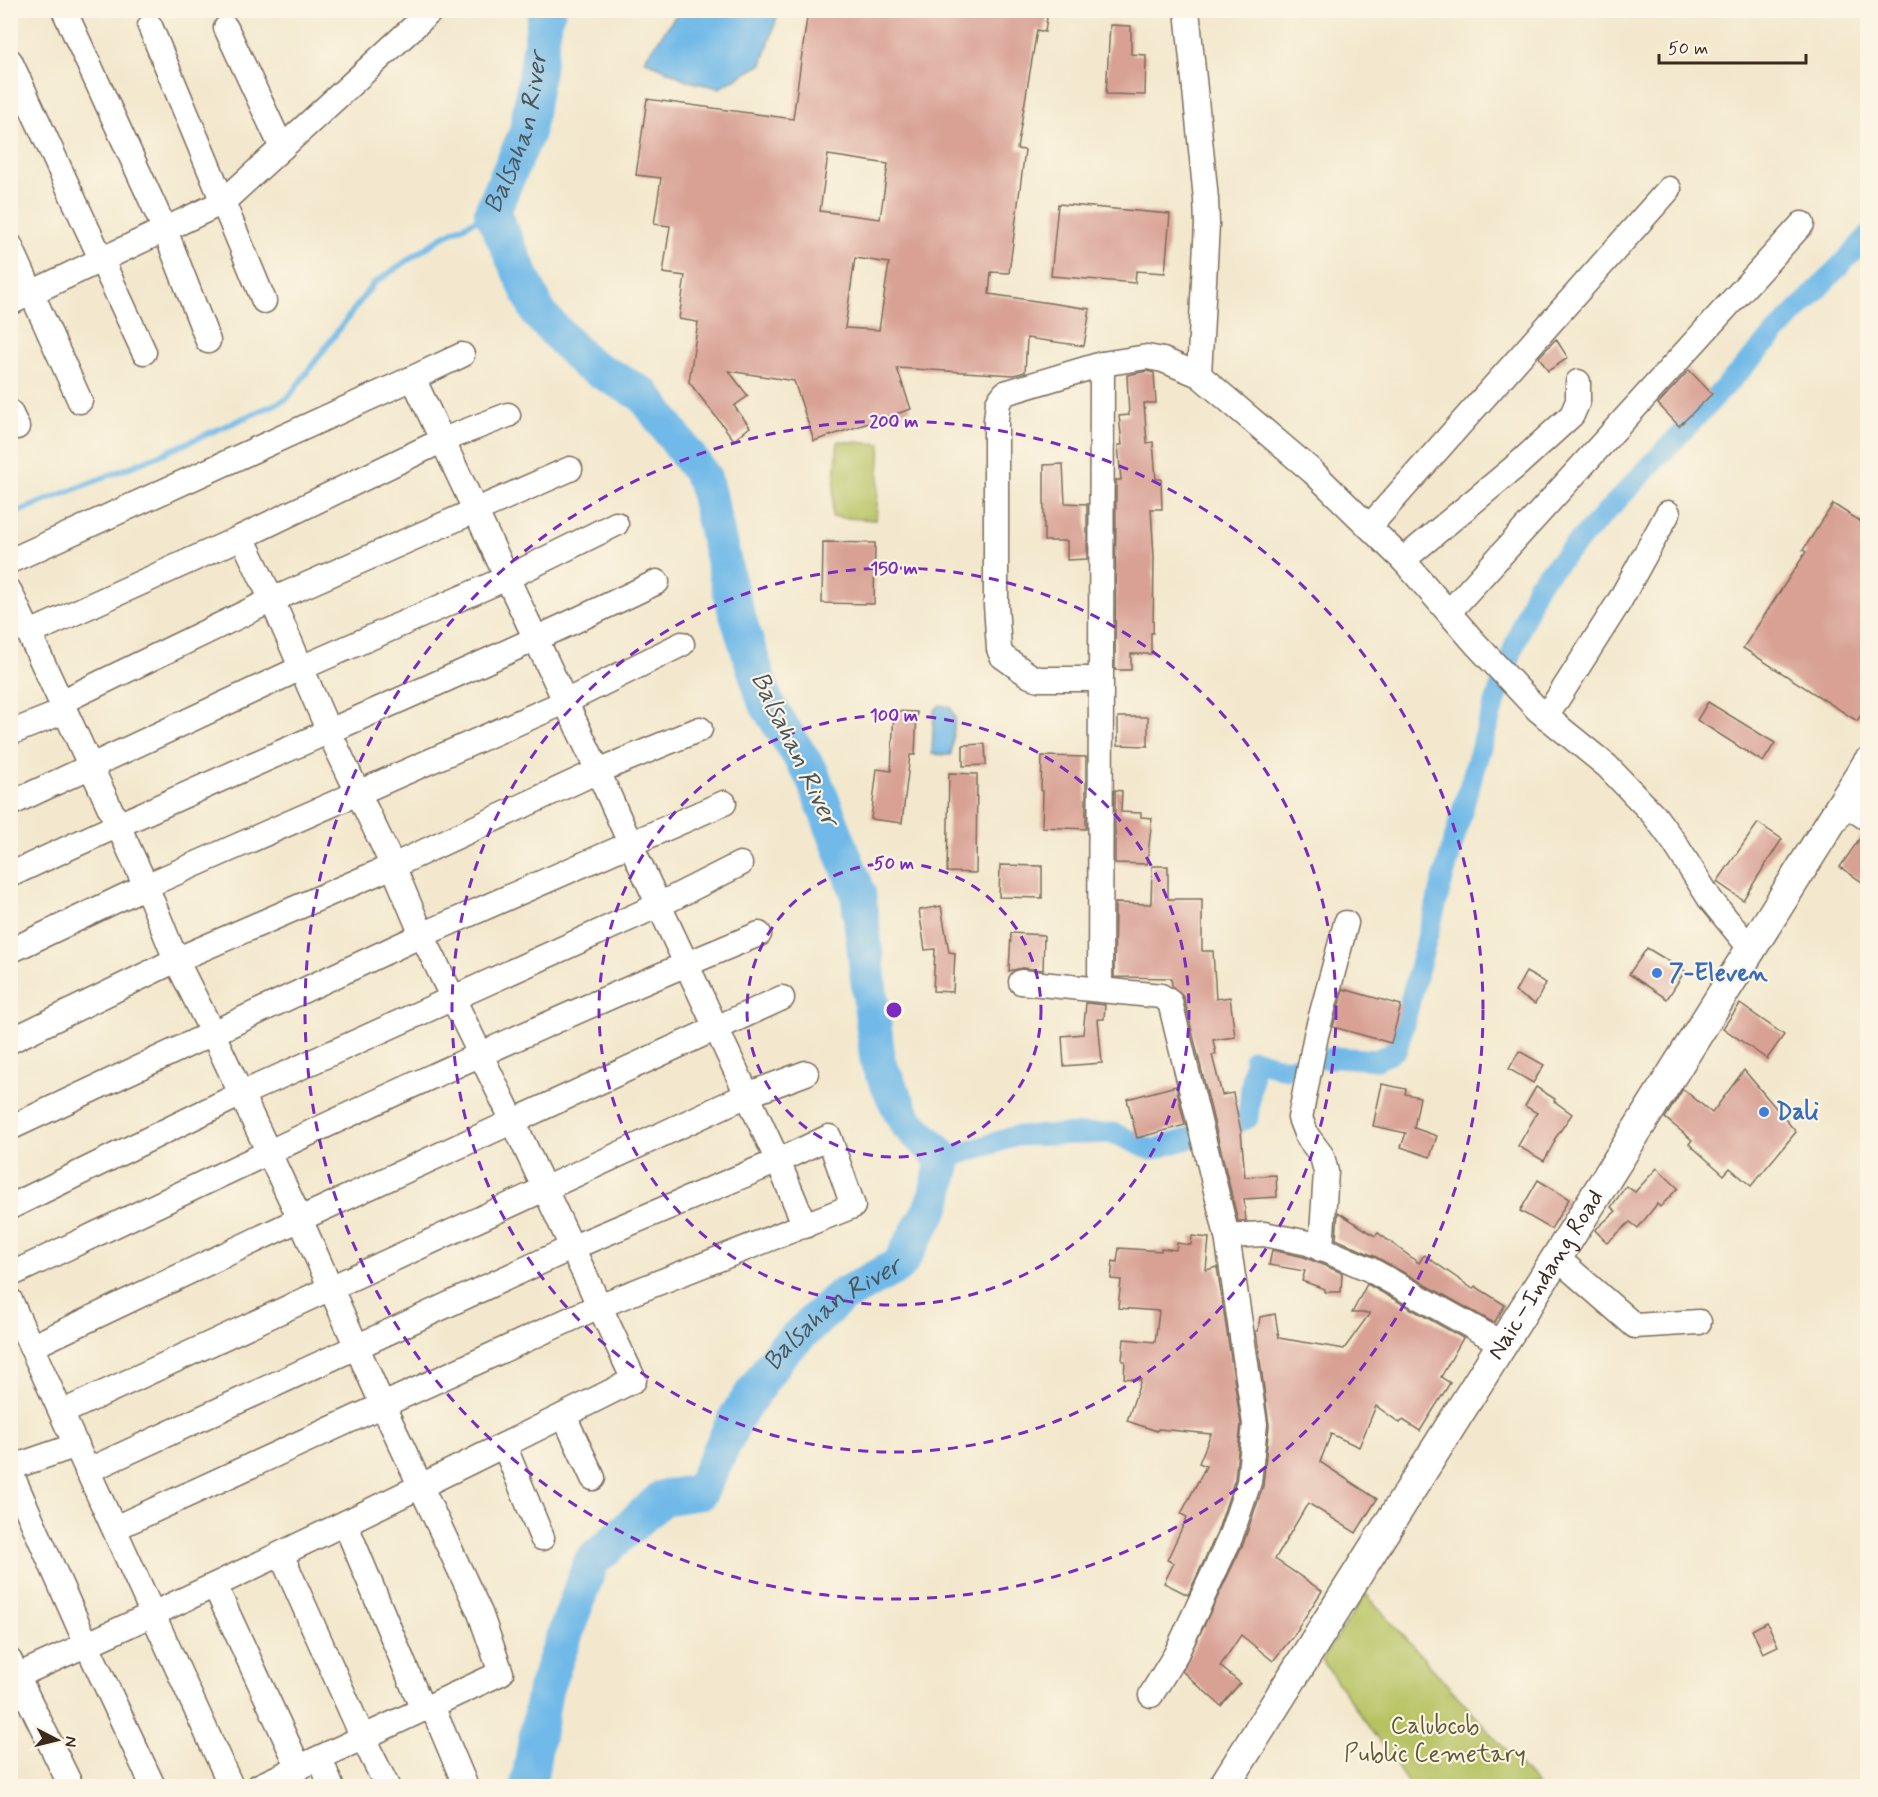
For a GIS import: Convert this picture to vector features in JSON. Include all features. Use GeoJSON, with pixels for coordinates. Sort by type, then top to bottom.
{"type":"FeatureCollection","features":[{"type":"Feature","properties":{"kind":"main road","name":"Naic–Indang Road"},"geometry":{"type":"LineString","coordinates":[[1224,1786],[1750,948],[1855,811],[1868,763]]}},
{"type":"Feature","properties":{"kind":"street"},"geometry":{"type":"LineString","coordinates":[[63,10],[165,230],[208,341]]}},
{"type":"Feature","properties":{"kind":"street"},"geometry":{"type":"LineString","coordinates":[[1187,10],[1207,224],[1199,375]]}},
{"type":"Feature","properties":{"kind":"street"},"geometry":{"type":"LineString","coordinates":[[10,303],[224,201],[426,13]]}},
{"type":"Feature","properties":{"kind":"street"},"geometry":{"type":"LineString","coordinates":[[150,26],[264,301]]}},
{"type":"Feature","properties":{"kind":"street"},"geometry":{"type":"LineString","coordinates":[[226,28],[282,148]]}},
{"type":"Feature","properties":{"kind":"street"},"geometry":{"type":"LineString","coordinates":[[10,61],[144,352]]}},
{"type":"Feature","properties":{"kind":"street"},"geometry":{"type":"LineString","coordinates":[[1369,527],[1669,189]]}},
{"type":"Feature","properties":{"kind":"street"},"geometry":{"type":"LineString","coordinates":[[1449,612],[1802,224]]}},
{"type":"Feature","properties":{"kind":"street"},"geometry":{"type":"LineString","coordinates":[[10,245],[80,401]]}},
{"type":"Feature","properties":{"kind":"street"},"geometry":{"type":"LineString","coordinates":[[10,561],[462,354]]}},
{"type":"Feature","properties":{"kind":"street"},"geometry":{"type":"LineString","coordinates":[[1100,679],[1039,679],[1030,676],[1002,656],[999,649],[996,605],[996,420],[998,402],[1005,393],[1102,364],[1147,357],[1170,363],[1199,375],[1313,472],[1403,560],[1475,643],[1542,714],[1608,766],[1654,815],[1710,899],[1750,948]]}},
{"type":"Feature","properties":{"kind":"street"},"geometry":{"type":"LineString","coordinates":[[1100,988],[1102,364]]}},
{"type":"Feature","properties":{"kind":"street"},"geometry":{"type":"LineString","coordinates":[[413,378],[474,510],[509,577],[536,640],[778,1161],[805,1226]]}},
{"type":"Feature","properties":{"kind":"street"},"geometry":{"type":"LineString","coordinates":[[1403,560],[1516,466],[1572,415],[1578,401],[1578,382]]}},
{"type":"Feature","properties":{"kind":"street"},"geometry":{"type":"LineString","coordinates":[[30,633],[242,537],[443,440],[508,415]]}},
{"type":"Feature","properties":{"kind":"street"},"geometry":{"type":"LineString","coordinates":[[10,734],[272,600],[570,469]]}},
{"type":"Feature","properties":{"kind":"street"},"geometry":{"type":"LineString","coordinates":[[1542,714],[1619,602],[1668,513]]}},
{"type":"Feature","properties":{"kind":"street"},"geometry":{"type":"LineString","coordinates":[[10,804],[301,669],[509,577],[616,524]]}},
{"type":"Feature","properties":{"kind":"street"},"geometry":{"type":"LineString","coordinates":[[71,1786],[13,1672],[87,1645],[154,1615],[422,1486],[634,1380],[513,1121],[422,935],[393,866],[357,794],[242,537]]}},
{"type":"Feature","properties":{"kind":"street"},"geometry":{"type":"LineString","coordinates":[[10,875],[117,825],[536,640],[657,582]]}},
{"type":"Feature","properties":{"kind":"street"},"geometry":{"type":"LineString","coordinates":[[10,592],[146,886],[176,960],[300,1219],[383,1407],[422,1486],[480,1614],[501,1673],[259,1786]]}},
{"type":"Feature","properties":{"kind":"street"},"geometry":{"type":"LineString","coordinates":[[10,951],[146,886],[565,702],[682,644]]}},
{"type":"Feature","properties":{"kind":"street"},"geometry":{"type":"LineString","coordinates":[[10,1041],[176,960],[393,866],[598,771],[700,729]]}},
{"type":"Feature","properties":{"kind":"street"},"geometry":{"type":"LineString","coordinates":[[10,1128],[422,935],[723,803]]}},
{"type":"Feature","properties":{"kind":"street"},"geometry":{"type":"LineString","coordinates":[[10,1207],[241,1095],[659,905],[740,864]]}},
{"type":"Feature","properties":{"kind":"street"},"geometry":{"type":"LineString","coordinates":[[1321,1249],[1326,1172],[1322,1156],[1307,1136],[1300,1119],[1316,1035],[1346,923]]}},
{"type":"Feature","properties":{"kind":"street"},"geometry":{"type":"LineString","coordinates":[[10,1275],[479,1055],[759,934]]}},
{"type":"Feature","properties":{"kind":"street"},"geometry":{"type":"LineString","coordinates":[[1021,982],[1100,988],[1161,996],[1170,1002],[1227,1236],[1254,1424],[1249,1482],[1230,1538],[1176,1654],[1151,1695]]}},
{"type":"Feature","properties":{"kind":"street"},"geometry":{"type":"LineString","coordinates":[[31,1347],[300,1219],[782,998]]}},
{"type":"Feature","properties":{"kind":"street"},"geometry":{"type":"LineString","coordinates":[[63,1412],[747,1095],[806,1073]]}},
{"type":"Feature","properties":{"kind":"street"},"geometry":{"type":"LineString","coordinates":[[87,1471],[571,1248],[778,1161],[829,1137],[853,1206],[599,1306],[115,1528]]}},
{"type":"Feature","properties":{"kind":"street"},"geometry":{"type":"LineString","coordinates":[[1227,1236],[1264,1234],[1308,1243],[1369,1269],[1503,1344]]}},
{"type":"Feature","properties":{"kind":"street"},"geometry":{"type":"LineString","coordinates":[[1557,1258],[1635,1326],[1699,1322]]}},
{"type":"Feature","properties":{"kind":"street"},"geometry":{"type":"LineString","coordinates":[[10,1300],[63,1412],[87,1471],[231,1786]]}},
{"type":"Feature","properties":{"kind":"street"},"geometry":{"type":"LineString","coordinates":[[564,1416],[593,1478]]}},
{"type":"Feature","properties":{"kind":"street"},"geometry":{"type":"LineString","coordinates":[[77,1445],[10,1470],[87,1645],[153,1786]]}},
{"type":"Feature","properties":{"kind":"street"},"geometry":{"type":"LineString","coordinates":[[504,1445],[542,1538]]}},
{"type":"Feature","properties":{"kind":"street"},"geometry":{"type":"LineString","coordinates":[[345,1523],[427,1708],[464,1782]]}},
{"type":"Feature","properties":{"kind":"street"},"geometry":{"type":"LineString","coordinates":[[280,1554],[387,1786]]}},
{"type":"Feature","properties":{"kind":"street"},"geometry":{"type":"LineString","coordinates":[[215,1586],[309,1763],[331,1786]]}},
{"type":"Feature","properties":{"kind":"green space"},"geometry":{"type":"Polygon","coordinates":[[[838,441],[881,444],[876,520],[832,517],[838,441]]]}},
{"type":"Feature","properties":{"kind":"green space","name":"Calubcob Public Cemetary"},"geometry":{"type":"Polygon","coordinates":[[[1366,1594],[1538,1786],[1410,1786],[1322,1660],[1366,1594]]]}},
{"type":"Feature","properties":{"kind":"water"},"geometry":{"type":"Polygon","coordinates":[[[680,10],[779,11],[762,64],[719,88],[689,81],[644,60],[680,10]]]}},
{"type":"Feature","properties":{"kind":"water"},"geometry":{"type":"Polygon","coordinates":[[[940,705],[950,707],[955,717],[951,755],[932,754],[934,711],[940,705]]]}},
{"type":"Feature","properties":{"kind":"building"},"geometry":{"type":"Polygon","coordinates":[[[808,10],[1048,10],[1045,32],[1037,30],[1017,149],[1025,150],[1009,273],[991,272],[989,294],[1090,309],[1084,346],[1027,338],[1025,372],[1014,375],[897,368],[911,409],[814,441],[794,381],[729,371],[748,396],[734,406],[750,427],[734,440],[689,382],[698,322],[679,319],[685,276],[663,273],[670,226],[654,224],[661,178],[636,175],[647,99],[793,119],[808,10]],[[828,155],[820,211],[880,219],[888,164],[828,155]],[[855,258],[845,328],[879,330],[889,263],[855,258]]]}},
{"type":"Feature","properties":{"kind":"building"},"geometry":{"type":"Polygon","coordinates":[[[1110,25],[1131,26],[1131,54],[1146,55],[1145,95],[1106,94],[1110,25]]]}},
{"type":"Feature","properties":{"kind":"building"},"geometry":{"type":"Polygon","coordinates":[[[1058,204],[1170,214],[1165,273],[1136,271],[1135,283],[1051,276],[1058,204]]]}},
{"type":"Feature","properties":{"kind":"building"},"geometry":{"type":"Polygon","coordinates":[[[1556,339],[1568,358],[1548,371],[1539,357],[1556,339]]]}},
{"type":"Feature","properties":{"kind":"building"},"geometry":{"type":"Polygon","coordinates":[[[1689,370],[1712,394],[1679,426],[1658,404],[1689,370]]]}},
{"type":"Feature","properties":{"kind":"building"},"geometry":{"type":"Polygon","coordinates":[[[1147,371],[1154,373],[1156,403],[1144,403],[1147,443],[1153,442],[1156,479],[1161,479],[1162,509],[1151,509],[1154,556],[1151,654],[1131,654],[1131,670],[1115,670],[1116,480],[1121,480],[1118,445],[1122,445],[1119,416],[1129,415],[1127,375],[1147,371]]]}},
{"type":"Feature","properties":{"kind":"building"},"geometry":{"type":"Polygon","coordinates":[[[1063,464],[1065,503],[1087,504],[1087,559],[1067,560],[1067,541],[1044,541],[1044,465],[1063,464]]]}},
{"type":"Feature","properties":{"kind":"building"},"geometry":{"type":"Polygon","coordinates":[[[1833,504],[1868,526],[1868,705],[1857,721],[1743,648],[1806,552],[1803,550],[1833,504]]]}},
{"type":"Feature","properties":{"kind":"building"},"geometry":{"type":"Polygon","coordinates":[[[823,542],[875,543],[874,604],[822,603],[823,542]]]}},
{"type":"Feature","properties":{"kind":"building"},"geometry":{"type":"Polygon","coordinates":[[[1708,702],[1775,743],[1763,762],[1697,720],[1708,702]]]}},
{"type":"Feature","properties":{"kind":"building"},"geometry":{"type":"Polygon","coordinates":[[[894,711],[917,712],[915,755],[910,755],[902,823],[871,819],[877,769],[891,771],[894,711]]]}},
{"type":"Feature","properties":{"kind":"building"},"geometry":{"type":"Polygon","coordinates":[[[1118,717],[1148,717],[1148,746],[1118,745],[1118,717]]]}},
{"type":"Feature","properties":{"kind":"building"},"geometry":{"type":"Polygon","coordinates":[[[985,744],[986,765],[963,766],[963,745],[985,744]]]}},
{"type":"Feature","properties":{"kind":"building"},"geometry":{"type":"Polygon","coordinates":[[[1042,756],[1086,757],[1086,829],[1042,827],[1042,756]]]}},
{"type":"Feature","properties":{"kind":"building"},"geometry":{"type":"Polygon","coordinates":[[[949,773],[977,774],[976,873],[947,872],[949,773]]]}},
{"type":"Feature","properties":{"kind":"building"},"geometry":{"type":"Polygon","coordinates":[[[1115,790],[1122,791],[1121,812],[1141,813],[1141,817],[1152,818],[1147,864],[1115,863],[1115,790]]]}},
{"type":"Feature","properties":{"kind":"building"},"geometry":{"type":"Polygon","coordinates":[[[1758,823],[1782,839],[1743,900],[1717,882],[1758,823]]]}},
{"type":"Feature","properties":{"kind":"building"},"geometry":{"type":"Polygon","coordinates":[[[1864,832],[1868,833],[1868,886],[1840,867],[1864,832]]]}},
{"type":"Feature","properties":{"kind":"building"},"geometry":{"type":"Polygon","coordinates":[[[1000,865],[1042,866],[1042,898],[999,897],[1000,865]]]}},
{"type":"Feature","properties":{"kind":"building"},"geometry":{"type":"Polygon","coordinates":[[[1152,866],[1168,866],[1168,899],[1202,899],[1202,951],[1213,951],[1216,999],[1230,997],[1235,1037],[1213,1040],[1216,1054],[1212,1055],[1222,1095],[1233,1093],[1241,1131],[1245,1177],[1276,1175],[1277,1197],[1244,1199],[1246,1221],[1238,1221],[1184,998],[1172,986],[1171,978],[1114,977],[1115,903],[1151,904],[1152,866]]]}},
{"type":"Feature","properties":{"kind":"building"},"geometry":{"type":"Polygon","coordinates":[[[941,906],[949,952],[955,953],[953,992],[933,991],[935,949],[925,950],[919,910],[941,906]]]}},
{"type":"Feature","properties":{"kind":"building"},"geometry":{"type":"Polygon","coordinates":[[[1011,933],[1044,935],[1043,970],[1022,968],[1009,971],[1011,933]]]}},
{"type":"Feature","properties":{"kind":"building","name":"7-Eleven"},"geometry":{"type":"Polygon","coordinates":[[[1647,948],[1685,971],[1667,999],[1629,974],[1647,948]]]}},
{"type":"Feature","properties":{"kind":"building"},"geometry":{"type":"Polygon","coordinates":[[[1526,972],[1546,983],[1535,1004],[1515,992],[1526,972]]]}},
{"type":"Feature","properties":{"kind":"building"},"geometry":{"type":"Polygon","coordinates":[[[1343,989],[1401,1005],[1391,1043],[1333,1027],[1343,989]]]}},
{"type":"Feature","properties":{"kind":"building"},"geometry":{"type":"Polygon","coordinates":[[[1086,1003],[1105,1005],[1104,1019],[1098,1019],[1102,1063],[1064,1066],[1062,1036],[1083,1034],[1086,1003]]]}},
{"type":"Feature","properties":{"kind":"building"},"geometry":{"type":"Polygon","coordinates":[[[1740,1004],[1784,1035],[1767,1059],[1723,1028],[1740,1004]]]}},
{"type":"Feature","properties":{"kind":"building"},"geometry":{"type":"Polygon","coordinates":[[[1519,1051],[1544,1065],[1533,1083],[1509,1069],[1519,1051]]]}},
{"type":"Feature","properties":{"kind":"building"},"geometry":{"type":"Polygon","coordinates":[[[1744,1070],[1796,1132],[1751,1186],[1730,1168],[1724,1175],[1689,1144],[1692,1140],[1665,1118],[1683,1089],[1712,1113],[1744,1070]]]}},
{"type":"Feature","properties":{"kind":"building"},"geometry":{"type":"Polygon","coordinates":[[[1382,1084],[1406,1089],[1405,1094],[1420,1097],[1414,1128],[1437,1136],[1430,1157],[1401,1147],[1406,1133],[1373,1126],[1382,1084]]]}},
{"type":"Feature","properties":{"kind":"building"},"geometry":{"type":"Polygon","coordinates":[[[1176,1086],[1185,1125],[1137,1138],[1127,1099],[1176,1086]]]}},
{"type":"Feature","properties":{"kind":"building"},"geometry":{"type":"Polygon","coordinates":[[[1536,1087],[1555,1099],[1554,1101],[1572,1114],[1554,1140],[1544,1161],[1518,1146],[1537,1113],[1525,1106],[1536,1087]]]}},
{"type":"Feature","properties":{"kind":"building"},"geometry":{"type":"Polygon","coordinates":[[[1657,1168],[1678,1188],[1660,1207],[1657,1204],[1638,1228],[1630,1222],[1607,1243],[1595,1230],[1616,1211],[1611,1207],[1626,1186],[1635,1192],[1657,1168]]]}},
{"type":"Feature","properties":{"kind":"building"},"geometry":{"type":"Polygon","coordinates":[[[1538,1180],[1569,1199],[1551,1229],[1520,1211],[1538,1180]]]}},
{"type":"Feature","properties":{"kind":"building"},"geometry":{"type":"Polygon","coordinates":[[[1338,1212],[1375,1236],[1378,1233],[1419,1263],[1424,1255],[1473,1289],[1475,1286],[1505,1305],[1494,1323],[1376,1257],[1336,1239],[1338,1212]]]}},
{"type":"Feature","properties":{"kind":"building"},"geometry":{"type":"Polygon","coordinates":[[[1192,1236],[1209,1238],[1206,1270],[1217,1267],[1241,1424],[1235,1479],[1217,1533],[1188,1595],[1164,1583],[1174,1563],[1167,1560],[1187,1517],[1181,1514],[1206,1466],[1199,1463],[1211,1434],[1158,1429],[1157,1431],[1127,1421],[1141,1380],[1124,1378],[1125,1361],[1122,1361],[1124,1339],[1155,1342],[1159,1311],[1118,1308],[1121,1280],[1111,1279],[1113,1261],[1117,1262],[1119,1248],[1176,1250],[1177,1243],[1191,1245],[1192,1236]]]}},
{"type":"Feature","properties":{"kind":"building"},"geometry":{"type":"Polygon","coordinates":[[[1272,1250],[1304,1257],[1342,1273],[1341,1292],[1325,1292],[1325,1289],[1302,1281],[1305,1271],[1269,1265],[1272,1250]]]}},
{"type":"Feature","properties":{"kind":"building"},"geometry":{"type":"Polygon","coordinates":[[[1367,1284],[1463,1338],[1441,1377],[1450,1383],[1420,1431],[1403,1420],[1400,1423],[1376,1406],[1359,1447],[1331,1434],[1320,1462],[1377,1499],[1356,1533],[1308,1503],[1275,1559],[1322,1591],[1299,1629],[1273,1661],[1241,1635],[1220,1666],[1240,1683],[1221,1706],[1182,1671],[1243,1544],[1263,1486],[1269,1425],[1256,1331],[1258,1331],[1260,1317],[1275,1314],[1279,1338],[1344,1349],[1370,1313],[1352,1313],[1367,1284]]]}},
{"type":"Feature","properties":{"kind":"building"},"geometry":{"type":"Polygon","coordinates":[[[1767,1622],[1778,1646],[1763,1653],[1752,1630],[1767,1622]]]}},
{"type":"Feature","properties":{"kind":"waterway","name":"Balsahan River"},"geometry":{"type":"LineString","coordinates":[[528,1786],[545,1690],[591,1562],[662,1498],[700,1492],[737,1416],[781,1352],[840,1297],[899,1265],[934,1204],[944,1159],[906,1122],[878,1063],[858,892],[812,775],[765,701],[733,602],[704,478],[644,395],[586,363],[539,314],[492,212],[527,132],[548,10]]}},
{"type":"Feature","properties":{"kind":"waterway"},"geometry":{"type":"LineString","coordinates":[[10,515],[155,457],[287,399],[373,284],[442,237],[492,212]]}},
{"type":"Feature","properties":{"kind":"waterway"},"geometry":{"type":"LineString","coordinates":[[1327,1059],[1336,1057],[1377,1060],[1397,1049],[1478,757],[1537,585],[1868,236]]}},
{"type":"Feature","properties":{"kind":"waterway"},"geometry":{"type":"LineString","coordinates":[[944,1159],[1016,1136],[1113,1133],[1152,1150],[1248,1118],[1254,1059],[1286,1069],[1293,1067]]}},
{"type":"Feature","properties":{"kind":"place","name":"7-Eleven"},"geometry":{"type":"Point","coordinates":[1657,973]}},
{"type":"Feature","properties":{"kind":"place","name":"Dali"},"geometry":{"type":"Point","coordinates":[1764,1112]}}]}
